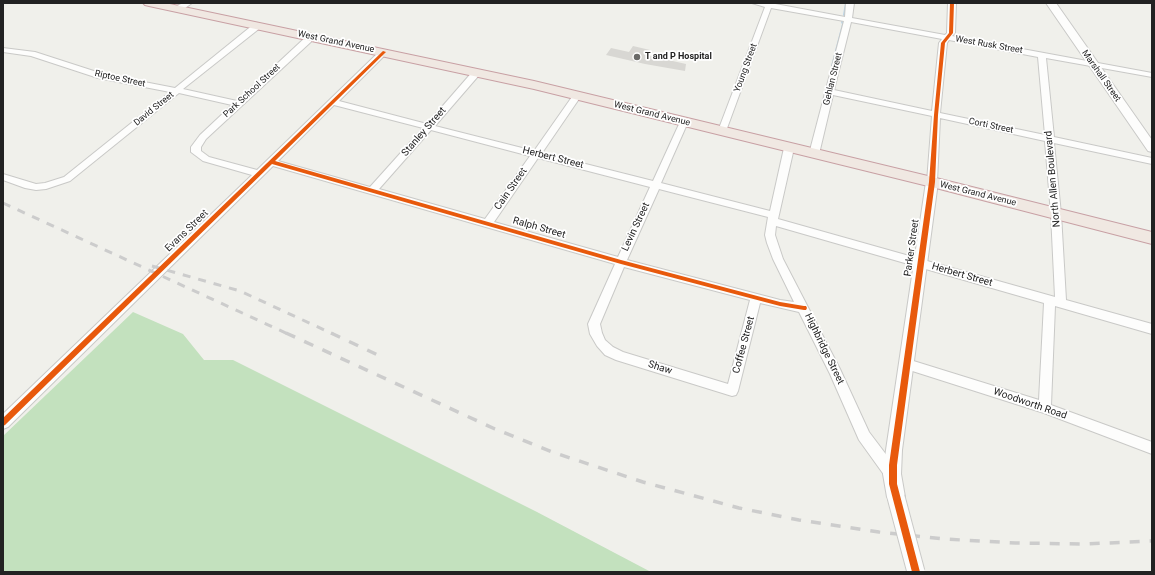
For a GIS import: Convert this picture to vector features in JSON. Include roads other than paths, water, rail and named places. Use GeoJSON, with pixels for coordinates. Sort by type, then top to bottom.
{"type":"FeatureCollection","features":[{"type":"Feature","properties":{"kind":"highway","name":"West Grand Avenue"},"geometry":{"type":"LineString","coordinates":[[149,3],[183,6],[257,26],[477,72],[932,182],[1152,238]]}},
{"type":"Feature","properties":{"kind":"street","name":"West Rusk Street"},"geometry":{"type":"LineString","coordinates":[[756,3],[1152,74]]}},
{"type":"Feature","properties":{"kind":"street","name":"Gehlan Street"},"geometry":{"type":"LineString","coordinates":[[814,154],[848,20],[850,3]]}},
{"type":"Feature","properties":{"kind":"street","name":"Parker Street"},"geometry":{"type":"LineString","coordinates":[[916,572],[896,497],[892,474],[932,182],[936,115],[943,43],[951,33],[952,3]]}},
{"type":"Feature","properties":{"kind":"street","name":"Marshall Street"},"geometry":{"type":"LineString","coordinates":[[1050,3],[1152,148]]}},
{"type":"Feature","properties":{"kind":"street","name":"Young Street"},"geometry":{"type":"LineString","coordinates":[[722,131],[769,5]]}},
{"type":"Feature","properties":{"kind":"street","name":"David Street"},"geometry":{"type":"LineString","coordinates":[[3,176],[28,186],[46,186],[57,183],[76,173],[257,26]]}},
{"type":"Feature","properties":{"kind":"street","name":"Park School Street"},"geometry":{"type":"LineString","coordinates":[[259,174],[206,159],[196,152],[196,147],[203,136],[311,37]]}},
{"type":"Feature","properties":{"kind":"street","name":"Riptoe Street"},"geometry":{"type":"LineString","coordinates":[[3,50],[32,54],[101,76],[177,90],[237,104]]}},
{"type":"Feature","properties":{"kind":"street","name":"Evans Street"},"geometry":{"type":"LineString","coordinates":[[3,423],[384,52]]}},
{"type":"Feature","properties":{"kind":"street","name":"North Allen Boulevard"},"geometry":{"type":"LineString","coordinates":[[1042,55],[1056,214],[1056,301],[1045,408]]}},
{"type":"Feature","properties":{"kind":"street","name":"Stanley Street"},"geometry":{"type":"LineString","coordinates":[[372,191],[477,72]]}},
{"type":"Feature","properties":{"kind":"street","name":"Corti Street"},"geometry":{"type":"LineString","coordinates":[[830,92],[1152,161]]}},
{"type":"Feature","properties":{"kind":"street","name":"Cain Street"},"geometry":{"type":"LineString","coordinates":[[487,224],[577,96]]}},
{"type":"Feature","properties":{"kind":"street","name":"Herbert Street"},"geometry":{"type":"LineString","coordinates":[[332,102],[656,184],[920,263],[1152,329]]}},
{"type":"Feature","properties":{"kind":"street","name":"Levin Street"},"geometry":{"type":"LineString","coordinates":[[596,334],[594,324],[596,315],[684,122]]}},
{"type":"Feature","properties":{"kind":"street","name":"Highbridge Street"},"geometry":{"type":"LineString","coordinates":[[789,148],[770,234],[775,250],[836,373],[864,436],[892,474]]}},
{"type":"Feature","properties":{"kind":"street","name":"Ralph Street"},"geometry":{"type":"LineString","coordinates":[[271,162],[621,262],[756,298],[804,308]]}},
{"type":"Feature","properties":{"kind":"street","name":"Coffee Street"},"geometry":{"type":"LineString","coordinates":[[732,391],[756,298]]}},
{"type":"Feature","properties":{"kind":"street","name":"Shaw"},"geometry":{"type":"LineString","coordinates":[[596,334],[601,343],[609,351],[620,356],[732,391]]}},
{"type":"Feature","properties":{"kind":"street","name":"Woodworth Road"},"geometry":{"type":"LineString","coordinates":[[907,364],[1045,408],[1152,448]]}},
{"type":"Feature","properties":{"kind":"waterway"},"geometry":{"type":"LineString","coordinates":[[844,15],[846,3]]}},
{"type":"Feature","properties":{"kind":"waterway"},"geometry":{"type":"LineString","coordinates":[[832,66],[843,24],[842,22]]}},
{"type":"Feature","properties":{"kind":"railway"},"geometry":{"type":"LineString","coordinates":[[3,203],[288,334]]}},
{"type":"Feature","properties":{"kind":"railway"},"geometry":{"type":"LineString","coordinates":[[152,266],[240,291],[333,334]]}},
{"type":"Feature","properties":{"kind":"railway"},"geometry":{"type":"LineString","coordinates":[[286,333],[495,429],[552,452],[643,482],[739,508],[799,520],[879,532],[944,539],[1016,543],[1085,544],[1152,541]]}},
{"type":"Feature","properties":{"kind":"railway"},"geometry":{"type":"LineString","coordinates":[[331,333],[382,357]]}},
{"type":"Feature","properties":{"kind":"place","name":"T and P Hospital"},"geometry":{"type":"Point","coordinates":[637,57]}}]}
